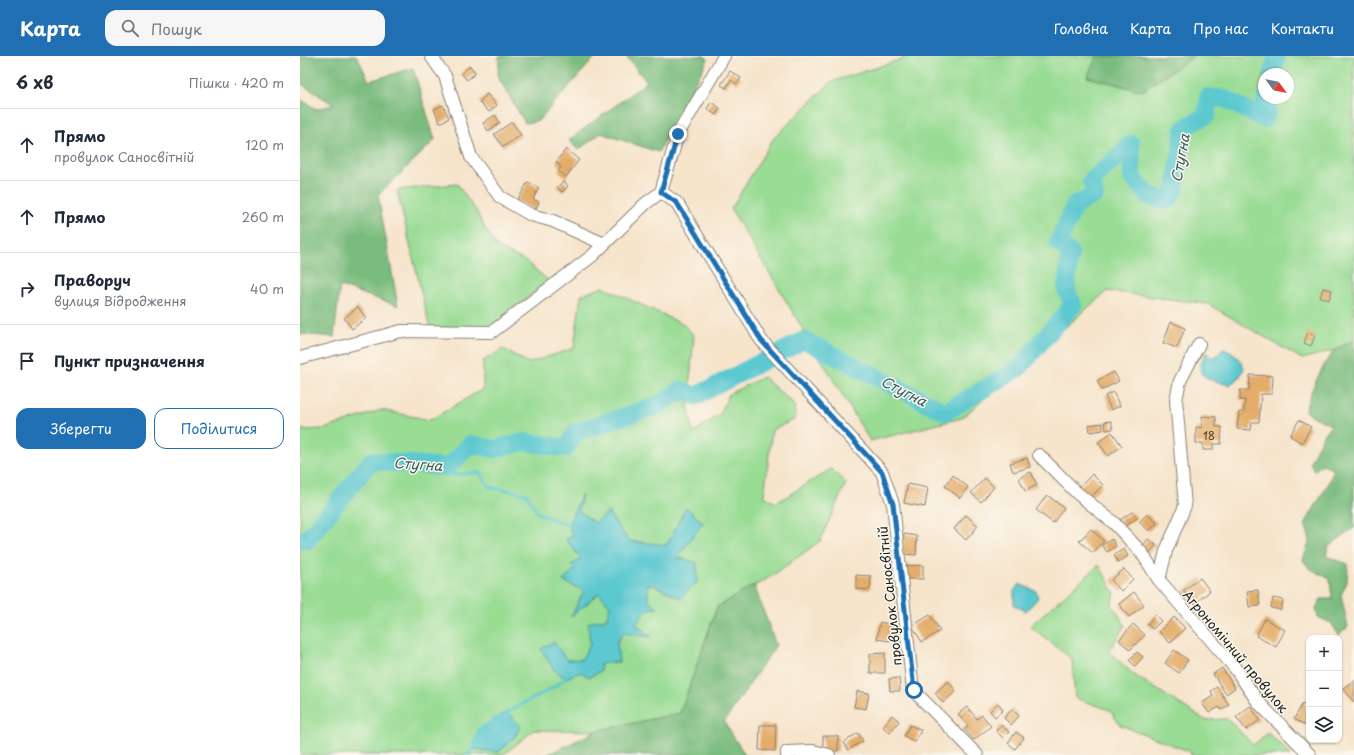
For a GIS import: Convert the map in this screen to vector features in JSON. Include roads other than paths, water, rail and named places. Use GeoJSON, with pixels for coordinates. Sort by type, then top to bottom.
{"type":"FeatureCollection","features":[{"type":"Feature","properties":{"kind":"street"},"geometry":{"type":"LineString","coordinates":[[431,56],[445,76],[471,157],[500,197],[531,215],[553,221],[604,244]]}},
{"type":"Feature","properties":{"kind":"street"},"geometry":{"type":"LineString","coordinates":[[300,358],[401,331],[492,332],[592,256],[645,204],[661,192],[678,134],[724,56]]}},
{"type":"Feature","properties":{"kind":"street","name":"провулок Саносвітній"},"geometry":{"type":"LineString","coordinates":[[661,192],[677,203],[761,340],[784,367],[882,472],[893,504],[914,690],[974,755]]}},
{"type":"Feature","properties":{"kind":"street"},"geometry":{"type":"LineString","coordinates":[[1159,580],[1166,551],[1185,506],[1176,400],[1180,381],[1199,344]]}},
{"type":"Feature","properties":{"kind":"street","name":"Агрономічний провулок"},"geometry":{"type":"LineString","coordinates":[[1039,455],[1077,492],[1114,523],[1142,553],[1159,580],[1236,668],[1258,702],[1310,755]]}},
{"type":"Feature","properties":{"kind":"street"},"geometry":{"type":"LineString","coordinates":[[787,755],[787,752],[813,752],[829,755]]}},
{"type":"Feature","properties":{"kind":"water"},"geometry":{"type":"Polygon","coordinates":[[[1223,349],[1236,356],[1244,368],[1239,378],[1229,385],[1208,379],[1201,373],[1200,366],[1206,352],[1211,358],[1219,354],[1223,349]]]}},
{"type":"Feature","properties":{"kind":"water"},"geometry":{"type":"Polygon","coordinates":[[[582,494],[579,511],[595,523],[608,512],[629,541],[667,545],[686,507],[703,523],[677,557],[697,563],[697,582],[681,598],[648,583],[648,599],[657,608],[648,609],[636,624],[652,637],[624,633],[617,642],[619,662],[600,664],[601,671],[589,677],[581,672],[566,678],[554,670],[541,649],[554,642],[567,660],[582,659],[590,644],[588,623],[606,619],[610,606],[599,593],[571,617],[584,591],[563,581],[575,569],[571,565],[581,559],[566,539],[573,535],[568,525],[582,494]]]}},
{"type":"Feature","properties":{"kind":"water"},"geometry":{"type":"Polygon","coordinates":[[[1019,584],[1036,591],[1038,598],[1026,611],[1014,605],[1014,591],[1019,584]]]}},
{"type":"Feature","properties":{"kind":"water"},"geometry":{"type":"Polygon","coordinates":[[[507,712],[521,726],[514,738],[499,752],[473,749],[479,729],[507,712]]]}},
{"type":"Feature","properties":{"kind":"waterway","name":"Стугна"},"geometry":{"type":"LineString","coordinates":[[1274,68],[1277,56]]}},
{"type":"Feature","properties":{"kind":"waterway","name":"Стугна"},"geometry":{"type":"LineString","coordinates":[[300,540],[307,540],[371,461],[448,467],[471,444],[493,449],[524,442],[566,448],[576,432],[659,405],[680,390],[696,396],[804,340],[945,412],[1019,368],[1073,305],[1066,289],[1070,253],[1058,243],[1075,205],[1095,195],[1091,181],[1131,144],[1132,177],[1150,197],[1168,200],[1175,190],[1184,128],[1207,115],[1208,97],[1225,99],[1264,119],[1268,112],[1266,104]]}},
{"type":"Feature","properties":{"kind":"waterway"},"geometry":{"type":"LineString","coordinates":[[448,467],[454,475],[479,472],[489,487],[527,494],[537,513],[568,525]]}},
{"type":"Feature","properties":{"kind":"waterway"},"geometry":{"type":"LineString","coordinates":[[505,713],[551,689],[566,678]]}},
{"type":"Feature","properties":{"kind":"waterway"},"geometry":{"type":"LineString","coordinates":[[467,755],[473,749],[479,729],[499,717]]}}]}
